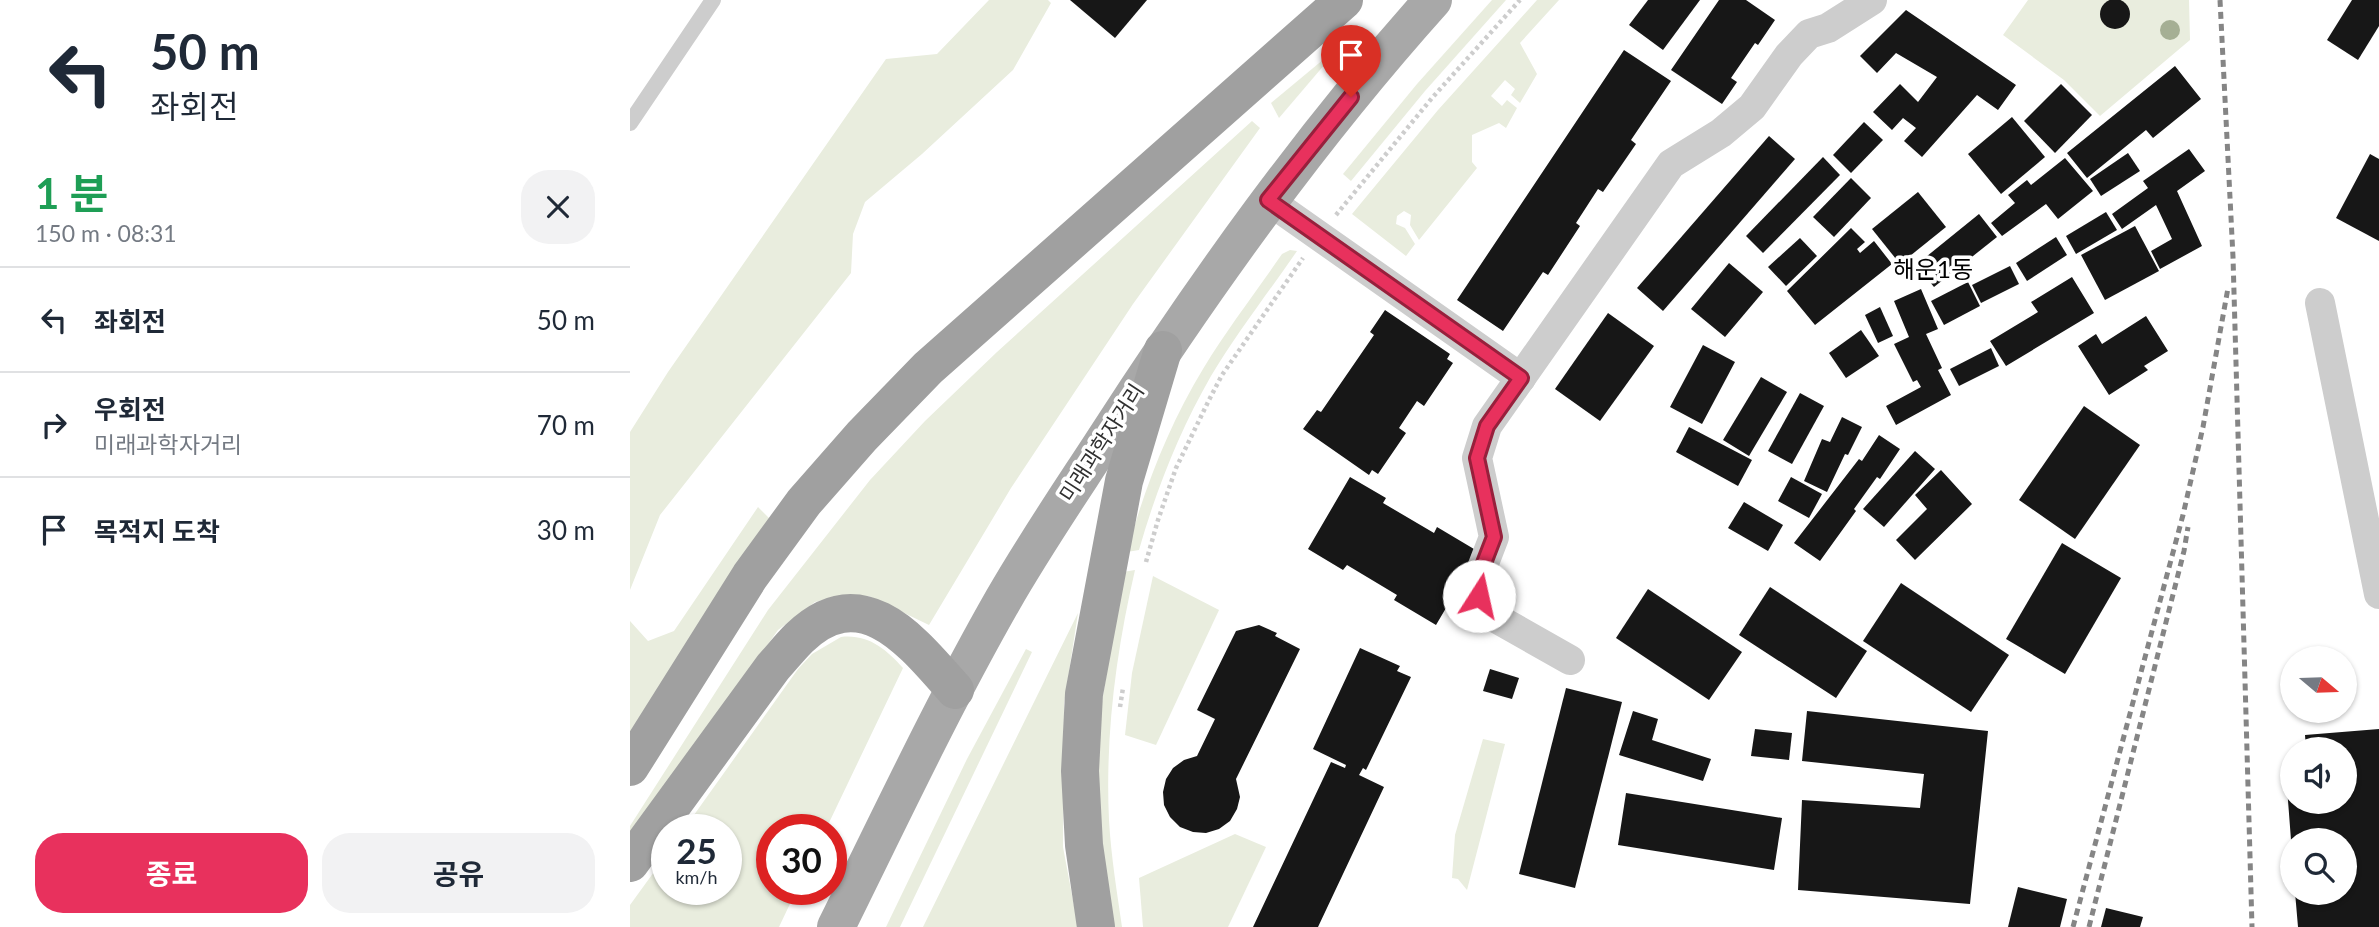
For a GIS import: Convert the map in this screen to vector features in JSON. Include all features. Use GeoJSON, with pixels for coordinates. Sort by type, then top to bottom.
{"type":"FeatureCollection","features":[{"type":"Feature","properties":{"kind":"highway"},"geometry":{"type":"LineString","coordinates":[[630,767],[750,576],[804,502],[862,436],[928,368],[1345,0]]}},
{"type":"Feature","properties":{"kind":"highway"},"geometry":{"type":"LineString","coordinates":[[1096,927],[1084,845],[1080,771],[1084,694],[1124,481],[1163,350]]}},
{"type":"Feature","properties":{"kind":"highway"},"geometry":{"type":"LineString","coordinates":[[630,863],[774,667],[800,636],[820,622],[839,614],[855,614],[869,615],[892,626],[911,640],[955,690]]}},
{"type":"Feature","properties":{"kind":"main road","name":"미래과학자거리"},"geometry":{"type":"LineString","coordinates":[[836,927],[1003,600],[1163,350],[1268,200],[1433,0]]}},
{"type":"Feature","properties":{"kind":"street"},"geometry":{"type":"LineString","coordinates":[[1570,660],[1494,617],[1479,596],[1479,576],[1494,537],[1477,458],[1487,426],[1671,164],[1721,133],[1752,107],[1789,55],[1809,34],[1828,28],[1872,0]]}},
{"type":"Feature","properties":{"kind":"street"},"geometry":{"type":"LineString","coordinates":[[1268,200],[1521,378]]}},
{"type":"Feature","properties":{"kind":"street"},"geometry":{"type":"LineString","coordinates":[[2320,303],[2379,594]]}},
{"type":"Feature","properties":{"kind":"lane"},"geometry":{"type":"LineString","coordinates":[[630,123],[713,0]]}},
{"type":"Feature","properties":{"kind":"path"},"geometry":{"type":"LineString","coordinates":[[1145,570],[1158,520],[1176,468],[1222,375],[1320,236],[1432,98],[1520,0]]}},
{"type":"Feature","properties":{"kind":"path"},"geometry":{"type":"LineString","coordinates":[[1120,708],[1123,684]]}},
{"type":"Feature","properties":{"kind":"shaded area"},"geometry":{"type":"Polygon","coordinates":[[[989,0],[1048,0],[1051,3],[1013,70],[922,154],[865,202],[853,234],[851,273],[660,515],[630,590],[630,432],[668,372],[886,59],[937,54],[989,0]]]}},
{"type":"Feature","properties":{"kind":"shaded area"},"geometry":{"type":"Polygon","coordinates":[[[1492,0],[1506,0],[1425,91],[1351,181],[1343,174],[1417,84],[1492,0]]]}},
{"type":"Feature","properties":{"kind":"shaded area"},"geometry":{"type":"Polygon","coordinates":[[[1537,0],[1559,0],[1520,43],[1537,74],[1520,103],[1511,95],[1515,89],[1505,80],[1491,96],[1502,106],[1507,100],[1517,108],[1506,128],[1499,123],[1472,135],[1472,162],[1477,168],[1419,240],[1410,225],[1411,215],[1404,211],[1397,216],[1396,224],[1405,228],[1415,244],[1406,256],[1352,214],[1438,110],[1537,0]]]}},
{"type":"Feature","properties":{"kind":"shaded area"},"geometry":{"type":"Polygon","coordinates":[[[2028,0],[2189,0],[2190,40],[2100,116],[2064,80],[2003,35],[2028,0]]]}},
{"type":"Feature","properties":{"kind":"shaded area"},"geometry":{"type":"Polygon","coordinates":[[[1330,54],[1331,57],[1279,118],[1271,103],[1330,54]]]}},
{"type":"Feature","properties":{"kind":"shaded area"},"geometry":{"type":"Polygon","coordinates":[[[1252,121],[1260,128],[1133,304],[1011,488],[929,625],[869,596],[831,598],[815,602],[778,630],[630,840],[630,826],[768,610],[870,480],[925,421],[997,352],[1252,121]]]}},
{"type":"Feature","properties":{"kind":"shaded area"},"geometry":{"type":"Polygon","coordinates":[[[1290,250],[1297,251],[1211,376],[1170,461],[1139,550],[1127,552],[1141,505],[1179,412],[1212,354],[1282,254],[1290,250]]]}},
{"type":"Feature","properties":{"kind":"shaded area"},"geometry":{"type":"Polygon","coordinates":[[[758,507],[777,526],[630,734],[630,621],[648,641],[674,631],[758,507]]]}},
{"type":"Feature","properties":{"kind":"shaded area"},"geometry":{"type":"Polygon","coordinates":[[[1135,570],[1117,663],[1110,726],[1109,820],[1122,927],[1111,927],[1098,824],[1099,721],[1123,572],[1135,570]]]}},
{"type":"Feature","properties":{"kind":"shaded area"},"geometry":{"type":"Polygon","coordinates":[[[1153,576],[1219,610],[1156,745],[1125,735],[1132,673],[1153,576]]]}},
{"type":"Feature","properties":{"kind":"shaded area"},"geometry":{"type":"Polygon","coordinates":[[[1078,613],[1064,704],[1063,847],[1078,927],[923,927],[1078,613]]]}},
{"type":"Feature","properties":{"kind":"shaded area"},"geometry":{"type":"Polygon","coordinates":[[[841,637],[860,638],[876,644],[903,668],[833,814],[756,814],[756,905],[789,905],[779,927],[630,927],[630,905],[651,876],[651,905],[742,905],[742,814],[695,814],[798,669],[812,654],[841,637]]]}},
{"type":"Feature","properties":{"kind":"shaded area"},"geometry":{"type":"Polygon","coordinates":[[[1026,649],[1032,652],[900,927],[886,927],[967,759],[1026,649]]]}},
{"type":"Feature","properties":{"kind":"shaded area"},"geometry":{"type":"Polygon","coordinates":[[[1483,739],[1505,744],[1467,890],[1458,879],[1452,878],[1455,835],[1483,739]]]}},
{"type":"Feature","properties":{"kind":"shaded area"},"geometry":{"type":"Polygon","coordinates":[[[1235,834],[1266,847],[1228,927],[1143,927],[1139,878],[1235,834]]]}},
{"type":"Feature","properties":{"kind":"building"},"geometry":{"type":"Polygon","coordinates":[[[2115,-1],[2121,0],[2129,8],[2129,20],[2121,28],[2115,29],[2109,28],[2101,20],[2100,14],[2101,8],[2109,0],[2115,-1]]]}},
{"type":"Feature","properties":{"kind":"building"},"geometry":{"type":"Polygon","coordinates":[[[1070,0],[1147,0],[1115,38],[1070,0]]]}},
{"type":"Feature","properties":{"kind":"building"},"geometry":{"type":"Polygon","coordinates":[[[1648,0],[1700,0],[1663,50],[1629,25],[1648,0]]]}},
{"type":"Feature","properties":{"kind":"building"},"geometry":{"type":"Polygon","coordinates":[[[1719,0],[1746,0],[1775,20],[1731,78],[1737,82],[1722,104],[1671,70],[1719,0]]]}},
{"type":"Feature","properties":{"kind":"building"},"geometry":{"type":"Polygon","coordinates":[[[2352,0],[2379,0],[2379,26],[2358,60],[2327,40],[2352,0]]]}},
{"type":"Feature","properties":{"kind":"building"},"geometry":{"type":"Polygon","coordinates":[[[1906,10],[2016,85],[1998,110],[1977,95],[1922,157],[1904,141],[1916,128],[1903,118],[1892,130],[1873,112],[1900,84],[1918,102],[1937,77],[1896,53],[1877,73],[1860,56],[1906,10]]]}},
{"type":"Feature","properties":{"kind":"building"},"geometry":{"type":"Polygon","coordinates":[[[1624,50],[1671,81],[1631,140],[1636,144],[1603,192],[1598,189],[1576,223],[1580,226],[1548,275],[1543,272],[1503,331],[1457,300],[1624,50]]]}},
{"type":"Feature","properties":{"kind":"building"},"geometry":{"type":"Polygon","coordinates":[[[2175,66],[2201,99],[2153,138],[2146,130],[2087,178],[2067,153],[2175,66]]]}},
{"type":"Feature","properties":{"kind":"building"},"geometry":{"type":"Polygon","coordinates":[[[2061,84],[2092,115],[2055,153],[2024,121],[2061,84]]]}},
{"type":"Feature","properties":{"kind":"building"},"geometry":{"type":"Polygon","coordinates":[[[2012,117],[2045,157],[2001,194],[1968,154],[2012,117]]]}},
{"type":"Feature","properties":{"kind":"building"},"geometry":{"type":"Polygon","coordinates":[[[1864,122],[1883,140],[1851,173],[1833,155],[1864,122]]]}},
{"type":"Feature","properties":{"kind":"building"},"geometry":{"type":"Polygon","coordinates":[[[1769,136],[1795,159],[1663,311],[1637,288],[1769,136]]]}},
{"type":"Feature","properties":{"kind":"building"},"geometry":{"type":"Polygon","coordinates":[[[2189,149],[2205,171],[2177,191],[2202,246],[2160,269],[2151,251],[2172,239],[2156,205],[2122,229],[2112,214],[2148,188],[2143,181],[2189,149]]]}},
{"type":"Feature","properties":{"kind":"building"},"geometry":{"type":"Polygon","coordinates":[[[2128,153],[2140,171],[2101,196],[2090,179],[2128,153]]]}},
{"type":"Feature","properties":{"kind":"building"},"geometry":{"type":"Polygon","coordinates":[[[2370,154],[2379,159],[2379,241],[2336,218],[2370,154]]]}},
{"type":"Feature","properties":{"kind":"building"},"geometry":{"type":"Polygon","coordinates":[[[1823,157],[1840,175],[1763,253],[1746,236],[1823,157]]]}},
{"type":"Feature","properties":{"kind":"building"},"geometry":{"type":"Polygon","coordinates":[[[2065,158],[2093,191],[2058,219],[2046,204],[2002,236],[1991,223],[2015,203],[2008,195],[2027,180],[2031,185],[2065,158]]]}},
{"type":"Feature","properties":{"kind":"building"},"geometry":{"type":"Polygon","coordinates":[[[1851,178],[1871,198],[1834,237],[1813,217],[1851,178]]]}},
{"type":"Feature","properties":{"kind":"building"},"geometry":{"type":"Polygon","coordinates":[[[1918,192],[1946,227],[1900,264],[1872,229],[1918,192]]]}},
{"type":"Feature","properties":{"kind":"building"},"geometry":{"type":"Polygon","coordinates":[[[2106,212],[2117,230],[2076,254],[2066,236],[2106,212]]]}},
{"type":"Feature","properties":{"kind":"building"},"geometry":{"type":"Polygon","coordinates":[[[1979,214],[1997,237],[1934,287],[1916,265],[1979,214]]]}},
{"type":"Feature","properties":{"kind":"building"},"geometry":{"type":"Polygon","coordinates":[[[2135,226],[2159,271],[2105,300],[2081,255],[2135,226]]]}},
{"type":"Feature","properties":{"kind":"building"},"geometry":{"type":"Polygon","coordinates":[[[1851,228],[1865,242],[1857,249],[1860,253],[1874,241],[1892,264],[1815,325],[1787,291],[1851,228]]]}},
{"type":"Feature","properties":{"kind":"building"},"geometry":{"type":"Polygon","coordinates":[[[2056,237],[2067,255],[2027,281],[2016,263],[2056,237]]]}},
{"type":"Feature","properties":{"kind":"building"},"geometry":{"type":"Polygon","coordinates":[[[1800,238],[1817,256],[1786,286],[1768,267],[1800,238]]]}},
{"type":"Feature","properties":{"kind":"building"},"geometry":{"type":"Polygon","coordinates":[[[1729,263],[1763,292],[1725,337],[1691,309],[1729,263]]]}},
{"type":"Feature","properties":{"kind":"building"},"geometry":{"type":"Polygon","coordinates":[[[2010,266],[2019,284],[1981,303],[1972,285],[2010,266]]]}},
{"type":"Feature","properties":{"kind":"building"},"geometry":{"type":"Polygon","coordinates":[[[2072,277],[2094,313],[2006,366],[1990,341],[2038,312],[2031,302],[2072,277]]]}},
{"type":"Feature","properties":{"kind":"building"},"geometry":{"type":"Polygon","coordinates":[[[1968,282],[1980,306],[1944,325],[1931,301],[1968,282]]]}},
{"type":"Feature","properties":{"kind":"building"},"geometry":{"type":"Polygon","coordinates":[[[1921,289],[1938,329],[1926,334],[1942,368],[1938,370],[1951,395],[1896,425],[1886,406],[1921,387],[1917,380],[1913,382],[1894,344],[1909,337],[1894,301],[1921,289]]]}},
{"type":"Feature","properties":{"kind":"building"},"geometry":{"type":"Polygon","coordinates":[[[1880,307],[1893,336],[1878,343],[1865,315],[1880,307]]]}},
{"type":"Feature","properties":{"kind":"building"},"geometry":{"type":"Polygon","coordinates":[[[1385,310],[1450,354],[1447,359],[1453,363],[1424,406],[1417,401],[1399,428],[1406,433],[1378,474],[1372,470],[1369,475],[1303,429],[1317,410],[1321,412],[1374,335],[1370,332],[1385,310]]]}},
{"type":"Feature","properties":{"kind":"building"},"geometry":{"type":"Polygon","coordinates":[[[1608,313],[1654,346],[1600,421],[1555,389],[1608,313]]]}},
{"type":"Feature","properties":{"kind":"building"},"geometry":{"type":"Polygon","coordinates":[[[2146,316],[2168,351],[2144,366],[2148,370],[2109,395],[2078,346],[2096,334],[2102,344],[2146,316]]]}},
{"type":"Feature","properties":{"kind":"building"},"geometry":{"type":"Polygon","coordinates":[[[1861,330],[1879,356],[1846,378],[1829,353],[1861,330]]]}},
{"type":"Feature","properties":{"kind":"building"},"geometry":{"type":"Polygon","coordinates":[[[1703,345],[1735,362],[1702,424],[1670,407],[1703,345]]]}},
{"type":"Feature","properties":{"kind":"building"},"geometry":{"type":"Polygon","coordinates":[[[1991,348],[1999,366],[1959,386],[1950,369],[1991,348]]]}},
{"type":"Feature","properties":{"kind":"building"},"geometry":{"type":"Polygon","coordinates":[[[1761,377],[1787,392],[1749,456],[1723,440],[1761,377]]]}},
{"type":"Feature","properties":{"kind":"building"},"geometry":{"type":"Polygon","coordinates":[[[1800,393],[1824,406],[1792,464],[1768,451],[1800,393]]]}},
{"type":"Feature","properties":{"kind":"building"},"geometry":{"type":"Polygon","coordinates":[[[2084,406],[2140,445],[2075,539],[2019,500],[2084,406]]]}},
{"type":"Feature","properties":{"kind":"building"},"geometry":{"type":"Polygon","coordinates":[[[1842,417],[1862,427],[1848,455],[1845,454],[1827,492],[1804,481],[1822,439],[1830,442],[1842,417]]]}},
{"type":"Feature","properties":{"kind":"building"},"geometry":{"type":"Polygon","coordinates":[[[1689,427],[1752,460],[1738,486],[1676,452],[1689,427]]]}},
{"type":"Feature","properties":{"kind":"building"},"geometry":{"type":"Polygon","coordinates":[[[1879,435],[1900,449],[1880,479],[1877,477],[1854,509],[1856,511],[1820,561],[1794,543],[1859,459],[1862,461],[1879,435]]]}},
{"type":"Feature","properties":{"kind":"building"},"geometry":{"type":"Polygon","coordinates":[[[1915,451],[1935,469],[1884,527],[1863,509],[1915,451]]]}},
{"type":"Feature","properties":{"kind":"building"},"geometry":{"type":"Polygon","coordinates":[[[1941,470],[1972,504],[1915,560],[1896,540],[1927,509],[1915,495],[1941,470]]]}},
{"type":"Feature","properties":{"kind":"building"},"geometry":{"type":"Polygon","coordinates":[[[1350,477],[1386,498],[1383,503],[1434,533],[1437,527],[1479,552],[1436,625],[1394,600],[1397,595],[1347,565],[1343,570],[1308,549],[1350,477]]]}},
{"type":"Feature","properties":{"kind":"building"},"geometry":{"type":"Polygon","coordinates":[[[1791,477],[1822,494],[1809,518],[1778,501],[1791,477]]]}},
{"type":"Feature","properties":{"kind":"building"},"geometry":{"type":"Polygon","coordinates":[[[1744,502],[1783,525],[1768,551],[1728,528],[1744,502]]]}},
{"type":"Feature","properties":{"kind":"building"},"geometry":{"type":"Polygon","coordinates":[[[2062,543],[2121,578],[2065,674],[2006,639],[2062,543]]]}},
{"type":"Feature","properties":{"kind":"building"},"geometry":{"type":"Polygon","coordinates":[[[1901,583],[2009,655],[1971,712],[1863,641],[1901,583]]]}},
{"type":"Feature","properties":{"kind":"building"},"geometry":{"type":"Polygon","coordinates":[[[1770,587],[1867,651],[1836,698],[1739,635],[1770,587]]]}},
{"type":"Feature","properties":{"kind":"building"},"geometry":{"type":"Polygon","coordinates":[[[1648,589],[1742,652],[1709,700],[1616,638],[1648,589]]]}},
{"type":"Feature","properties":{"kind":"building"},"geometry":{"type":"Polygon","coordinates":[[[1259,625],[1277,633],[1275,636],[1300,649],[1236,779],[1240,797],[1230,821],[1219,829],[1206,833],[1193,832],[1180,827],[1170,817],[1164,805],[1166,779],[1173,768],[1184,760],[1197,756],[1215,719],[1197,710],[1236,631],[1259,625]]]}},
{"type":"Feature","properties":{"kind":"building"},"geometry":{"type":"Polygon","coordinates":[[[1360,648],[1400,666],[1397,671],[1411,677],[1366,770],[1363,768],[1359,775],[1384,787],[1318,927],[1253,927],[1331,762],[1345,768],[1346,765],[1313,749],[1360,648]]]}},
{"type":"Feature","properties":{"kind":"building"},"geometry":{"type":"Polygon","coordinates":[[[1490,669],[1519,678],[1512,699],[1483,691],[1490,669]]]}},
{"type":"Feature","properties":{"kind":"building"},"geometry":{"type":"Polygon","coordinates":[[[1566,688],[1622,702],[1575,888],[1519,874],[1566,688]]]}},
{"type":"Feature","properties":{"kind":"building"},"geometry":{"type":"Polygon","coordinates":[[[1633,711],[1658,719],[1652,740],[1711,759],[1703,781],[1619,755],[1633,711]]]}},
{"type":"Feature","properties":{"kind":"building"},"geometry":{"type":"Polygon","coordinates":[[[1807,711],[1988,731],[1970,904],[1798,890],[1802,800],[1920,808],[1924,774],[1802,761],[1807,711]]]}},
{"type":"Feature","properties":{"kind":"building"},"geometry":{"type":"Polygon","coordinates":[[[1755,729],[1792,733],[1789,760],[1751,756],[1755,729]]]}},
{"type":"Feature","properties":{"kind":"building"},"geometry":{"type":"Polygon","coordinates":[[[2379,729],[2379,927],[2298,927],[2296,905],[2357,905],[2357,828],[2290,828],[2289,814],[2357,814],[2357,737],[2305,735],[2379,729]]]}},
{"type":"Feature","properties":{"kind":"building"},"geometry":{"type":"Polygon","coordinates":[[[1626,793],[1782,818],[1774,870],[1618,845],[1626,793]]]}},
{"type":"Feature","properties":{"kind":"building"},"geometry":{"type":"Polygon","coordinates":[[[2018,887],[2067,899],[2060,927],[2008,927],[2018,887]]]}},
{"type":"Feature","properties":{"kind":"building"},"geometry":{"type":"Polygon","coordinates":[[[2106,908],[2143,917],[2140,927],[2101,927],[2106,908]]]}},
{"type":"Feature","properties":{"kind":"railway"},"geometry":{"type":"LineString","coordinates":[[2220,0],[2233,257],[2252,927]]}},
{"type":"Feature","properties":{"kind":"railway"},"geometry":{"type":"LineString","coordinates":[[2073,927],[2183,515],[2203,427],[2228,288]]}},
{"type":"Feature","properties":{"kind":"railway"},"geometry":{"type":"LineString","coordinates":[[2089,927],[2188,527]]}},
{"type":"Feature","properties":{"kind":"district","name":"해운1동"},"geometry":{"type":"Point","coordinates":[1933,270]}},
{"type":"Feature","properties":{"kind":"route"},"geometry":{"type":"LineString","coordinates":[[1351,97],[1268,200],[1521,378],[1487,426],[1477,458],[1494,537],[1479,576],[1479,596]]}}]}
